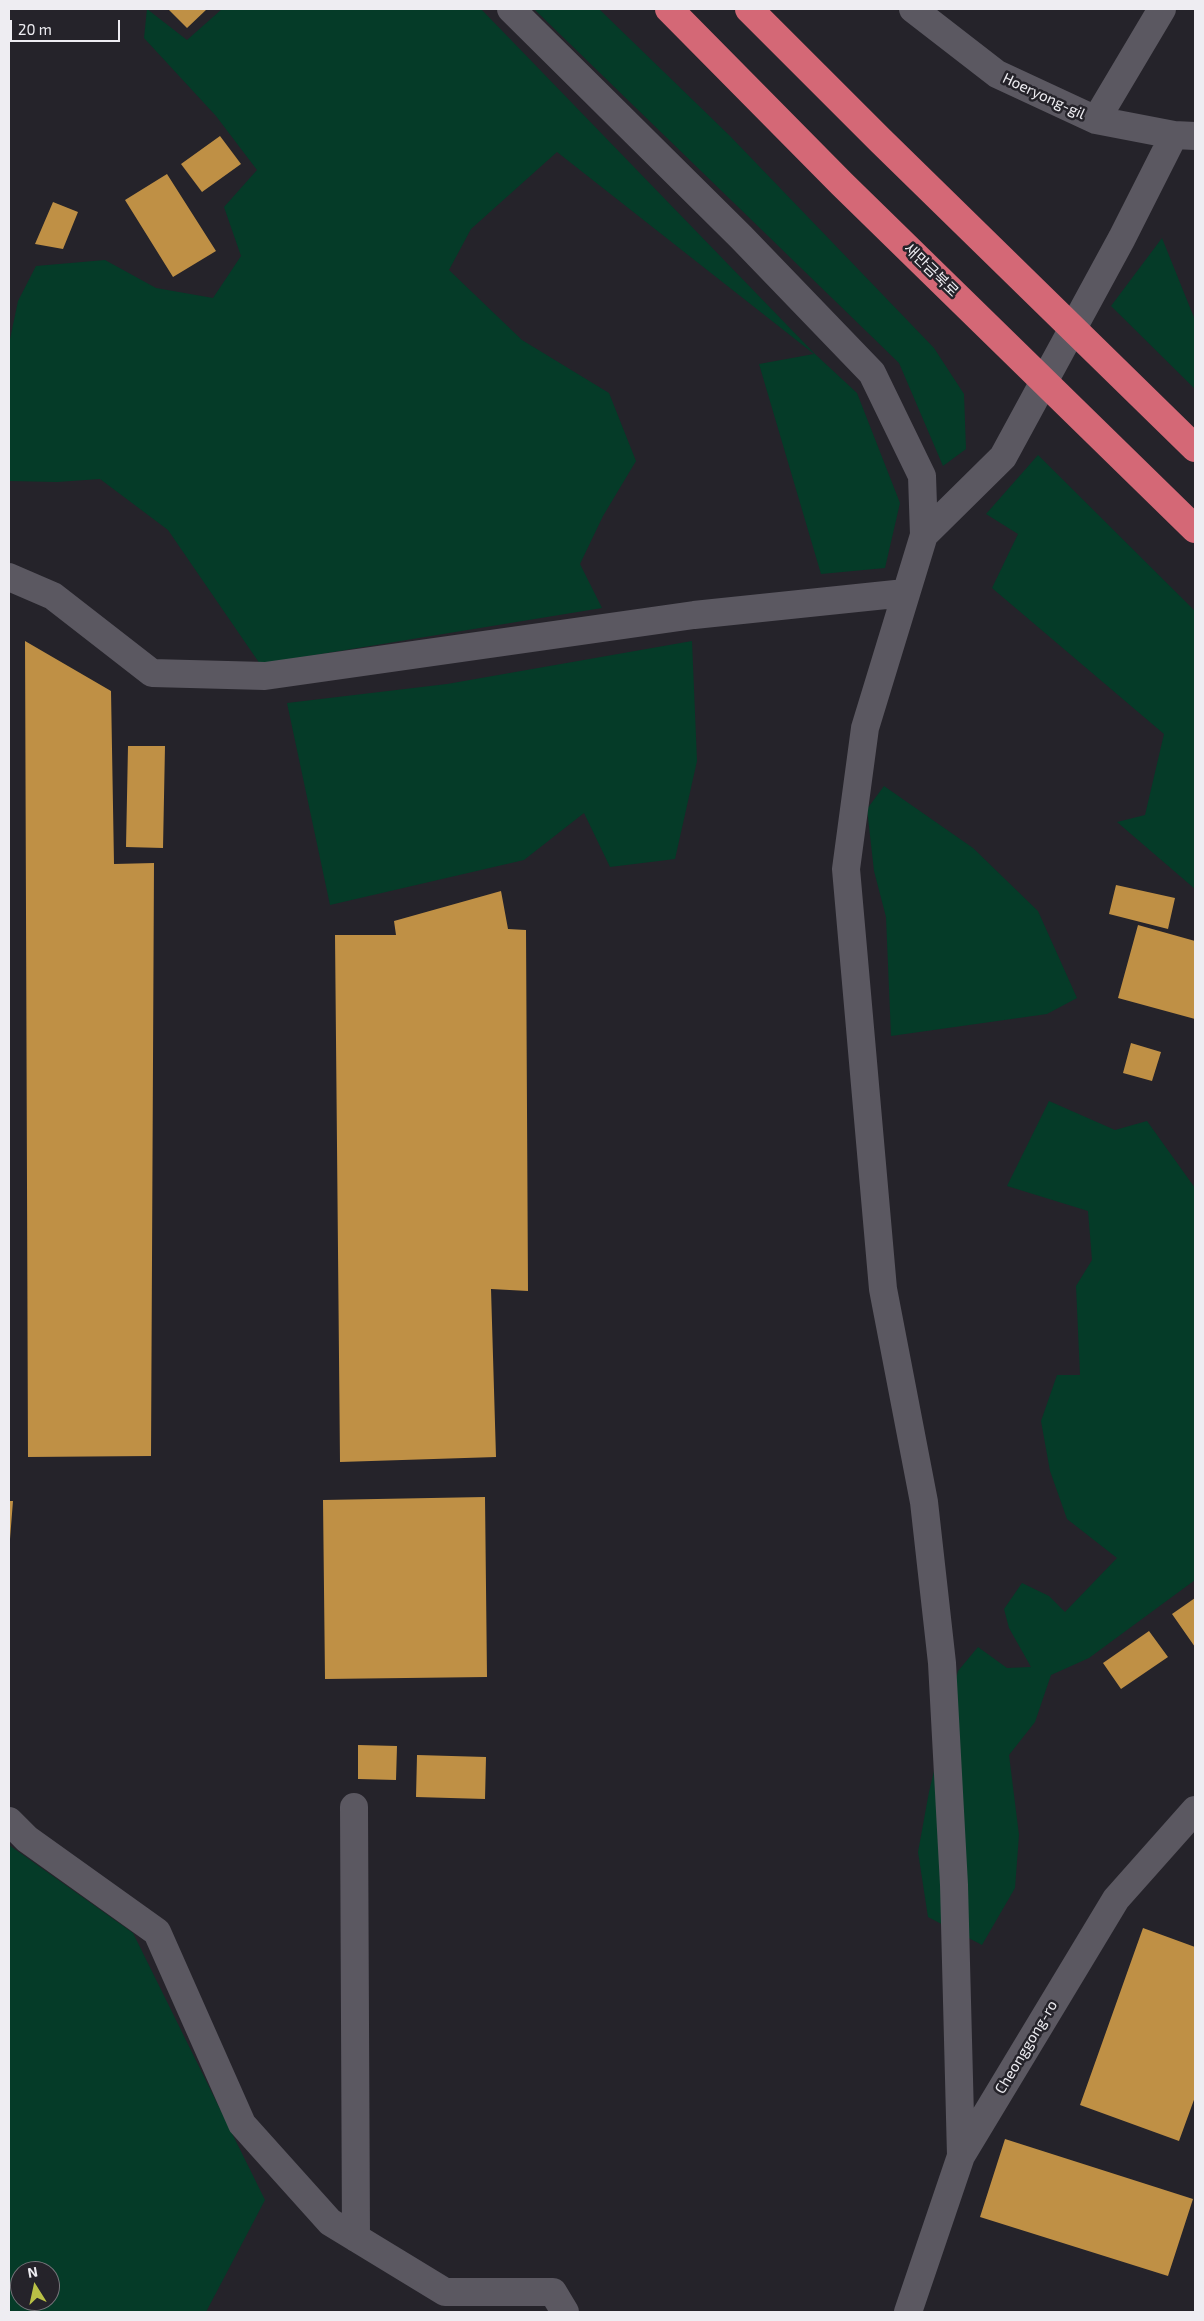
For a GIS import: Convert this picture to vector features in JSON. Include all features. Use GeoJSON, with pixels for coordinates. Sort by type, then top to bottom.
{"type":"FeatureCollection","features":[{"type":"Feature","properties":{"kind":"highway","name":"새만금북로"},"geometry":{"type":"LineString","coordinates":[[669,9],[849,190],[1195,529]]}},
{"type":"Feature","properties":{"kind":"highway"},"geometry":{"type":"LineString","coordinates":[[749,9],[1195,448]]}},
{"type":"Feature","properties":{"kind":"street"},"geometry":{"type":"LineString","coordinates":[[511,9],[741,237],[872,373],[922,476],[924,535],[865,728],[846,869],[883,1289],[924,1502],[942,1663],[954,1885],[961,2156]]}},
{"type":"Feature","properties":{"kind":"street","name":"Hoeryong-gil"},"geometry":{"type":"LineString","coordinates":[[913,9],[997,74],[1096,120],[1184,136]]}},
{"type":"Feature","properties":{"kind":"street"},"geometry":{"type":"LineString","coordinates":[[1096,120],[1162,9]]}},
{"type":"Feature","properties":{"kind":"street"},"geometry":{"type":"LineString","coordinates":[[924,535],[1003,456],[1122,238],[1184,136]]}},
{"type":"Feature","properties":{"kind":"street"},"geometry":{"type":"LineString","coordinates":[[9,577],[53,596],[152,673],[266,676],[694,615],[906,593]]}},
{"type":"Feature","properties":{"kind":"street"},"geometry":{"type":"LineString","coordinates":[[354,1807],[356,2238]]}},
{"type":"Feature","properties":{"kind":"street","name":"Cheonggong-ro"},"geometry":{"type":"LineString","coordinates":[[908,2312],[961,2156],[1116,1899],[1195,1810]]}},
{"type":"Feature","properties":{"kind":"street"},"geometry":{"type":"LineString","coordinates":[[9,1820],[27,1839],[157,1932],[242,2124],[330,2222],[445,2292],[553,2292],[565,2312]]}},
{"type":"Feature","properties":{"kind":"green space"},"geometry":{"type":"Polygon","coordinates":[[[147,9],[187,40],[222,9],[481,9],[815,354],[857,393],[900,503],[885,568],[821,574],[759,364],[814,354],[557,152],[471,229],[449,270],[522,340],[609,393],[636,461],[603,516],[580,564],[602,608],[260,664],[168,530],[100,479],[57,482],[9,481],[9,344],[18,301],[36,266],[105,260],[156,288],[213,298],[241,256],[224,207],[257,170],[216,116],[144,38],[147,9]]]}},
{"type":"Feature","properties":{"kind":"green space"},"geometry":{"type":"Polygon","coordinates":[[[534,9],[599,9],[730,136],[934,348],[964,394],[966,449],[943,466],[899,363],[534,9]]]}},
{"type":"Feature","properties":{"kind":"green space"},"geometry":{"type":"Polygon","coordinates":[[[1162,238],[1195,320],[1195,389],[1111,306],[1162,238]]]}},
{"type":"Feature","properties":{"kind":"green space"},"geometry":{"type":"Polygon","coordinates":[[[1038,455],[1195,611],[1195,889],[1117,822],[1145,815],[1164,734],[992,588],[1018,534],[986,514],[1038,455]]]}},
{"type":"Feature","properties":{"kind":"green space"},"geometry":{"type":"Polygon","coordinates":[[[692,641],[697,761],[675,859],[610,867],[584,813],[524,860],[330,905],[287,703],[447,684],[692,641]]]}},
{"type":"Feature","properties":{"kind":"green space"},"geometry":{"type":"Polygon","coordinates":[[[884,786],[973,848],[1038,911],[1077,998],[1047,1014],[891,1036],[886,917],[874,871],[867,809],[884,786]]]}},
{"type":"Feature","properties":{"kind":"green space"},"geometry":{"type":"Polygon","coordinates":[[[1049,1101],[1115,1130],[1147,1121],[1195,1188],[1195,1580],[1089,1658],[1051,1675],[1035,1722],[1009,1755],[1019,1835],[1015,1888],[982,1945],[928,1917],[918,1852],[929,1792],[958,1671],[978,1647],[1007,1668],[1031,1667],[1009,1628],[1004,1609],[1022,1583],[1049,1596],[1065,1612],[1117,1558],[1067,1519],[1050,1471],[1041,1421],[1057,1375],[1080,1375],[1076,1286],[1092,1260],[1088,1211],[1007,1186],[1049,1101]]]}},
{"type":"Feature","properties":{"kind":"green space"},"geometry":{"type":"Polygon","coordinates":[[[9,1845],[133,1933],[265,2200],[206,2312],[9,2312],[9,1845]]]}},
{"type":"Feature","properties":{"kind":"building"},"geometry":{"type":"Polygon","coordinates":[[[168,9],[207,9],[187,28],[168,9]]]}},
{"type":"Feature","properties":{"kind":"building"},"geometry":{"type":"Polygon","coordinates":[[[220,136],[241,164],[202,192],[181,164],[220,136]]]}},
{"type":"Feature","properties":{"kind":"building"},"geometry":{"type":"Polygon","coordinates":[[[167,174],[216,251],[173,277],[125,200],[167,174]]]}},
{"type":"Feature","properties":{"kind":"building"},"geometry":{"type":"Polygon","coordinates":[[[53,202],[78,212],[63,249],[35,244],[53,202]]]}},
{"type":"Feature","properties":{"kind":"building"},"geometry":{"type":"Polygon","coordinates":[[[25,641],[111,691],[114,864],[154,863],[151,1456],[28,1457],[25,641]]]}},
{"type":"Feature","properties":{"kind":"building"},"geometry":{"type":"Polygon","coordinates":[[[128,746],[165,746],[163,848],[126,847],[128,746]]]}},
{"type":"Feature","properties":{"kind":"building"},"geometry":{"type":"Polygon","coordinates":[[[1116,885],[1175,898],[1168,929],[1109,914],[1116,885]]]}},
{"type":"Feature","properties":{"kind":"building"},"geometry":{"type":"Polygon","coordinates":[[[501,891],[508,929],[526,930],[528,1291],[491,1289],[496,1457],[340,1462],[335,935],[396,935],[394,921],[501,891]]]}},
{"type":"Feature","properties":{"kind":"building"},"geometry":{"type":"Polygon","coordinates":[[[1138,925],[1195,941],[1195,1019],[1118,998],[1138,925]]]}},
{"type":"Feature","properties":{"kind":"building"},"geometry":{"type":"Polygon","coordinates":[[[1131,1043],[1161,1052],[1152,1081],[1123,1073],[1131,1043]]]}},
{"type":"Feature","properties":{"kind":"building"},"geometry":{"type":"Polygon","coordinates":[[[485,1497],[487,1677],[325,1679],[323,1500],[485,1497]]]}},
{"type":"Feature","properties":{"kind":"building"},"geometry":{"type":"Polygon","coordinates":[[[9,1501],[13,1501],[10,1539],[9,1539],[9,1501]]]}},
{"type":"Feature","properties":{"kind":"building"},"geometry":{"type":"Polygon","coordinates":[[[1195,1598],[1195,1647],[1172,1614],[1195,1598]]]}},
{"type":"Feature","properties":{"kind":"building"},"geometry":{"type":"Polygon","coordinates":[[[1149,1631],[1168,1657],[1121,1689],[1103,1663],[1149,1631]]]}},
{"type":"Feature","properties":{"kind":"building"},"geometry":{"type":"Polygon","coordinates":[[[358,1745],[397,1746],[396,1780],[358,1779],[358,1745]]]}},
{"type":"Feature","properties":{"kind":"building"},"geometry":{"type":"Polygon","coordinates":[[[417,1755],[486,1757],[485,1799],[416,1797],[417,1755]]]}},
{"type":"Feature","properties":{"kind":"building"},"geometry":{"type":"Polygon","coordinates":[[[1143,1928],[1195,1947],[1195,2097],[1179,2141],[1080,2105],[1143,1928]]]}},
{"type":"Feature","properties":{"kind":"building"},"geometry":{"type":"Polygon","coordinates":[[[1005,2139],[1193,2199],[1168,2276],[980,2217],[1005,2139]]]}}]}
